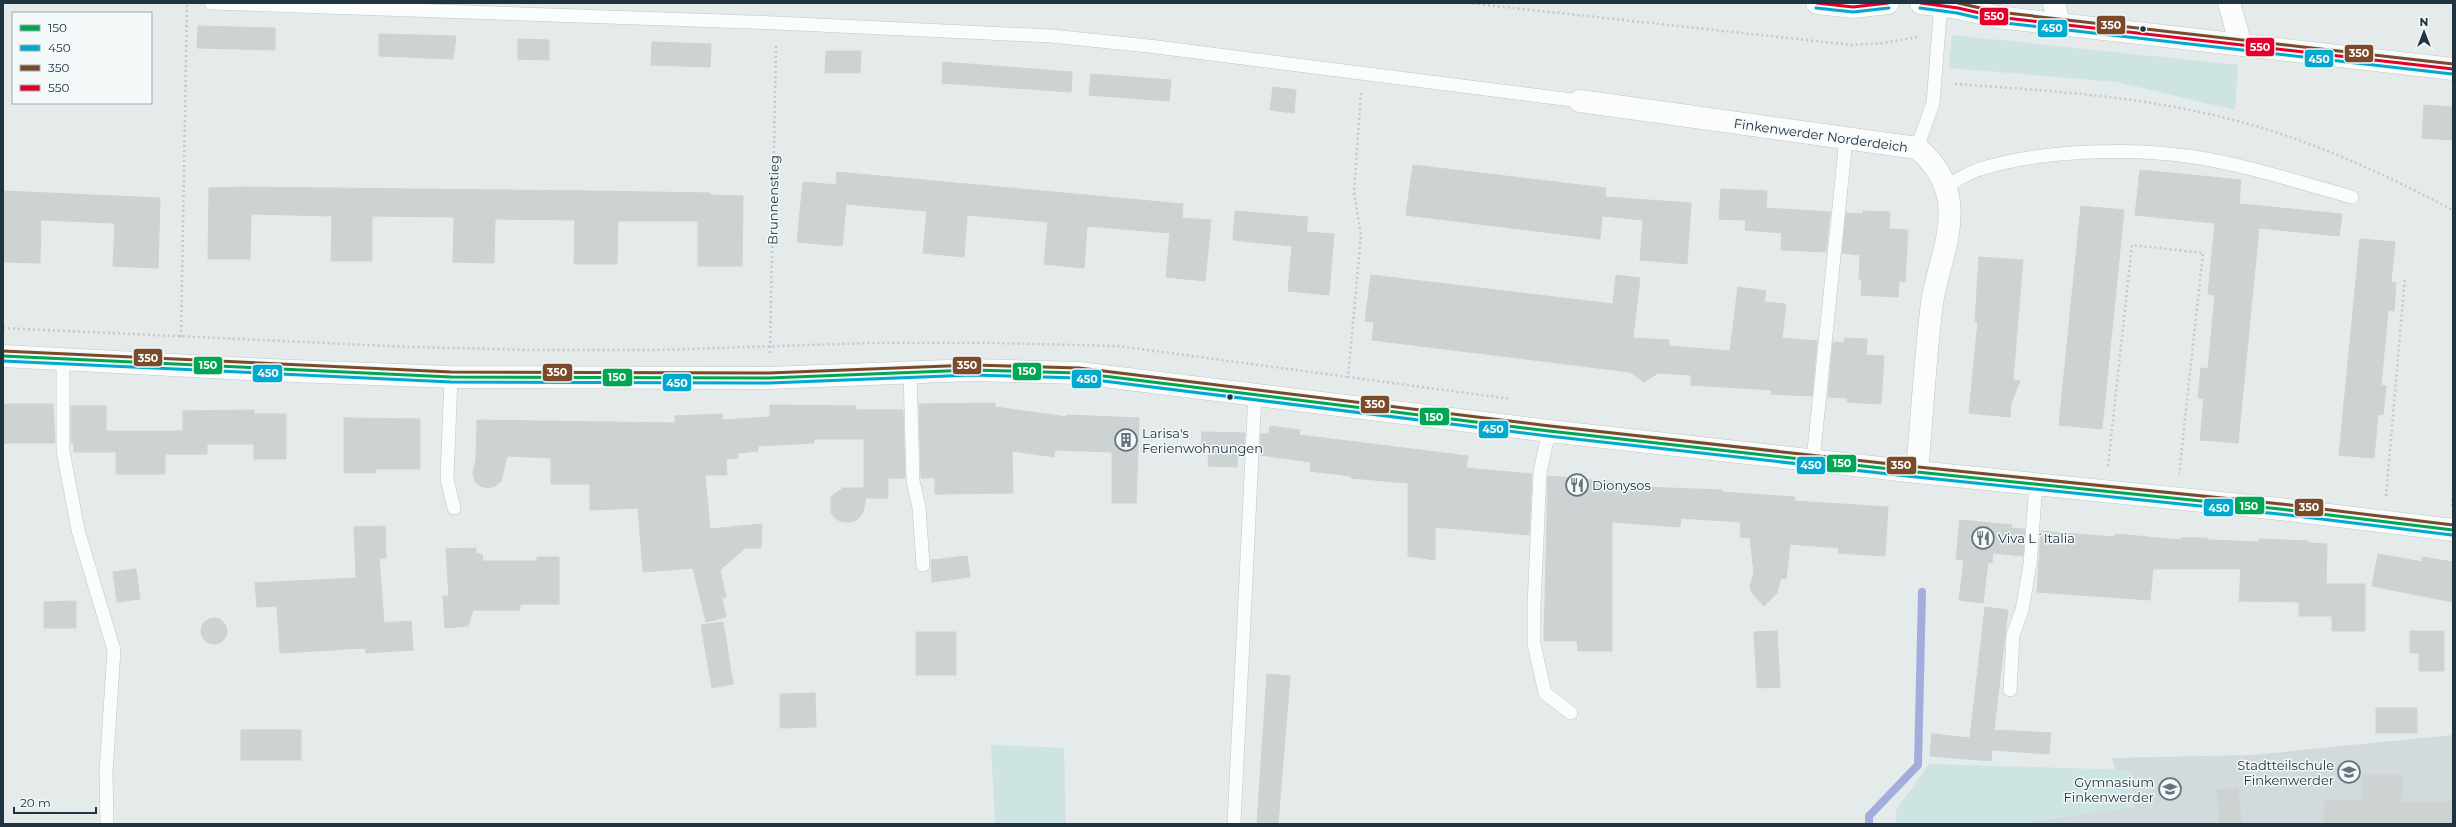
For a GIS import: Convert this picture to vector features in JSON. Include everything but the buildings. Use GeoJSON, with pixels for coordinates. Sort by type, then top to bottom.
{"type":"FeatureCollection","features":[{"type":"Feature","properties":{"kind":"street"},"geometry":{"type":"LineString","coordinates":[[1817,3],[1853,7],[1888,3]]}},
{"type":"Feature","properties":{"kind":"street"},"geometry":{"type":"LineString","coordinates":[[2054,3],[2060,24]]}},
{"type":"Feature","properties":{"kind":"street"},"geometry":{"type":"LineString","coordinates":[[2229,3],[2241,44]]}},
{"type":"Feature","properties":{"kind":"street"},"geometry":{"type":"LineString","coordinates":[[1934,4],[1997,17],[2453,69]]}},
{"type":"Feature","properties":{"kind":"street","name":"Finkenwerder Norderdeich"},"geometry":{"type":"LineString","coordinates":[[1580,102],[1917,148],[1935,167],[1945,187],[1948,200],[1949,230],[1932,302],[1918,472]]}},
{"type":"Feature","properties":{"kind":"street"},"geometry":{"type":"LineString","coordinates":[[3,356],[451,377],[769,378],[987,370],[1080,373],[1549,431],[1918,472],[2106,490],[2453,530]]}},
{"type":"Feature","properties":{"kind":"lane"},"geometry":{"type":"LineString","coordinates":[[211,3],[776,23],[1051,36],[1149,46],[1580,102]]}},
{"type":"Feature","properties":{"kind":"lane"},"geometry":{"type":"LineString","coordinates":[[1917,148],[1933,103],[1935,82],[1934,4]]}},
{"type":"Feature","properties":{"kind":"lane"},"geometry":{"type":"LineString","coordinates":[[1813,460],[1846,139]]}},
{"type":"Feature","properties":{"kind":"lane"},"geometry":{"type":"LineString","coordinates":[[1945,187],[1976,170],[2010,162],[2051,156],[2150,152],[2201,159],[2352,197]]}},
{"type":"Feature","properties":{"kind":"lane"},"geometry":{"type":"LineString","coordinates":[[63,359],[63,450],[78,530],[114,650],[106,772],[107,824]]}},
{"type":"Feature","properties":{"kind":"lane"},"geometry":{"type":"LineString","coordinates":[[910,372],[913,481],[919,507],[923,565]]}},
{"type":"Feature","properties":{"kind":"lane"},"geometry":{"type":"LineString","coordinates":[[451,377],[447,479],[454,508]]}},
{"type":"Feature","properties":{"kind":"lane"},"geometry":{"type":"LineString","coordinates":[[1234,824],[1255,394]]}},
{"type":"Feature","properties":{"kind":"lane"},"geometry":{"type":"LineString","coordinates":[[1549,431],[1540,472],[1535,543],[1534,644],[1545,693],[1571,712]]}},
{"type":"Feature","properties":{"kind":"lane"},"geometry":{"type":"LineString","coordinates":[[2010,690],[2013,635],[2022,610],[2030,564],[2036,484]]}},
{"type":"Feature","properties":{"kind":"path"},"geometry":{"type":"LineString","coordinates":[[181,337],[188,3]]}},
{"type":"Feature","properties":{"kind":"path"},"geometry":{"type":"LineString","coordinates":[[1468,3],[1852,44],[1883,43],[1922,36]]}},
{"type":"Feature","properties":{"kind":"path","name":"Brunnenstieg"},"geometry":{"type":"LineString","coordinates":[[769,378],[776,23]]}},
{"type":"Feature","properties":{"kind":"path"},"geometry":{"type":"LineString","coordinates":[[1348,377],[1361,234],[1354,193],[1363,75]]}},
{"type":"Feature","properties":{"kind":"path"},"geometry":{"type":"LineString","coordinates":[[1935,82],[2093,94],[2170,106],[2252,125],[2323,149],[2398,182],[2453,210]]}},
{"type":"Feature","properties":{"kind":"path"},"geometry":{"type":"LineString","coordinates":[[2106,490],[2132,246],[2203,253],[2177,498]]}},
{"type":"Feature","properties":{"kind":"path"},"geometry":{"type":"LineString","coordinates":[[2384,521],[2405,277]]}},
{"type":"Feature","properties":{"kind":"path"},"geometry":{"type":"LineString","coordinates":[[3,328],[181,337],[534,350],[656,350],[770,346],[996,342],[1118,346],[1514,399]]}},
{"type":"Feature","properties":{"kind":"shaded area"},"geometry":{"type":"Polygon","coordinates":[[[1952,35],[2238,65],[2235,110],[2117,82],[1949,68],[1952,35]]]}},
{"type":"Feature","properties":{"kind":"shaded area","name":"Stadtteilschule Finkenwerder"},"geometry":{"type":"Polygon","coordinates":[[[2453,735],[2453,824],[2012,824],[2119,785],[2112,758],[2252,755],[2453,735]]]}},
{"type":"Feature","properties":{"kind":"shaded area"},"geometry":{"type":"Polygon","coordinates":[[[991,745],[1064,748],[1066,824],[995,824],[991,745]]]}},
{"type":"Feature","properties":{"kind":"shaded area"},"geometry":{"type":"Polygon","coordinates":[[[1929,764],[2133,770],[2135,807],[2018,824],[1896,824],[1896,810],[1929,764]]]}},
{"type":"Feature","properties":{"kind":"waterway"},"geometry":{"type":"LineString","coordinates":[[1869,824],[1869,816],[1918,765],[1922,592]]}},
{"type":"Feature","properties":{"kind":"transit line","name":"550"},"geometry":{"type":"LineString","coordinates":[[1817,3],[1853,7],[1888,3]]}},
{"type":"Feature","properties":{"kind":"transit line","name":"550"},"geometry":{"type":"LineString","coordinates":[[1921,3],[1958,8],[1997,17],[2453,69]]}},
{"type":"Feature","properties":{"kind":"transit line","name":"350"},"geometry":{"type":"LineString","coordinates":[[1958,3],[1998,12],[2453,64]]}},
{"type":"Feature","properties":{"kind":"transit line","name":"450"},"geometry":{"type":"LineString","coordinates":[[1816,8],[1853,12],[1889,8]]}},
{"type":"Feature","properties":{"kind":"transit line","name":"450"},"geometry":{"type":"LineString","coordinates":[[1920,8],[1957,13],[1996,22],[2452,74]]}},
{"type":"Feature","properties":{"kind":"transit line","name":"350"},"geometry":{"type":"LineString","coordinates":[[3,351],[451,372],[769,373],[972,365],[1079,368],[1550,426],[1918,467],[2281,504],[2453,525]]}},
{"type":"Feature","properties":{"kind":"transit line","name":"150"},"geometry":{"type":"LineString","coordinates":[[3,356],[451,377],[769,378],[972,370],[1079,373],[1549,431],[1917,472],[2280,509],[2453,530]]}},
{"type":"Feature","properties":{"kind":"transit line","name":"450"},"geometry":{"type":"LineString","coordinates":[[3,361],[451,382],[769,383],[972,375],[1079,378],[1548,436],[1916,477],[2279,514],[2452,535]]}},
{"type":"Feature","properties":{"kind":"place","name":"Larisa's Ferienwohnungen"},"geometry":{"type":"Point","coordinates":[1126,440]}},
{"type":"Feature","properties":{"kind":"place","name":"Dionysos"},"geometry":{"type":"Point","coordinates":[1577,485]}},
{"type":"Feature","properties":{"kind":"place","name":"Viva L´Italia"},"geometry":{"type":"Point","coordinates":[1983,538]}},
{"type":"Feature","properties":{"kind":"place","name":"Stadtteilschule Finkenwerder"},"geometry":{"type":"Point","coordinates":[2349,772]}},
{"type":"Feature","properties":{"kind":"place","name":"Gymnasium Finkenwerder"},"geometry":{"type":"Point","coordinates":[2170,789]}}]}
